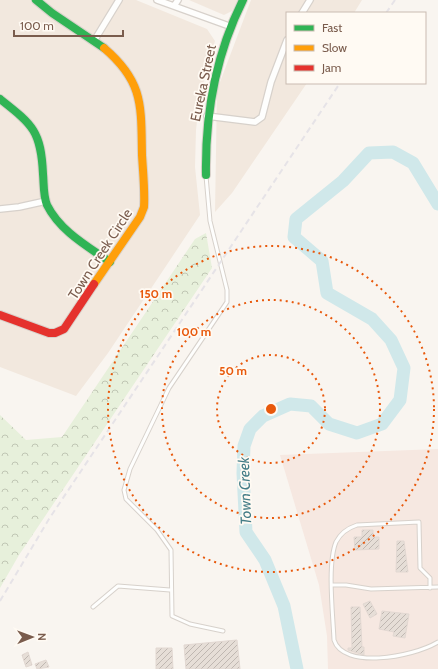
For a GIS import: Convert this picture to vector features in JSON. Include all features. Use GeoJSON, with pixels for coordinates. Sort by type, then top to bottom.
{"type":"FeatureCollection","features":[{"type":"Feature","properties":{"kind":"street","name":"Town Creek Circle"},"geometry":{"type":"LineString","coordinates":[[0,315],[49,333],[61,331],[71,322],[140,217],[144,207],[143,120],[138,94],[128,73],[112,55],[94,41],[59,19],[36,0]]}},
{"type":"Feature","properties":{"kind":"street"},"geometry":{"type":"LineString","coordinates":[[94,41],[119,0]]}},
{"type":"Feature","properties":{"kind":"street"},"geometry":{"type":"LineString","coordinates":[[157,0],[229,26]]}},
{"type":"Feature","properties":{"kind":"street"},"geometry":{"type":"LineString","coordinates":[[174,6],[178,0]]}},
{"type":"Feature","properties":{"kind":"street","name":"Eureka Street"},"geometry":{"type":"LineString","coordinates":[[206,175],[207,116],[218,63],[229,26],[243,0]]}},
{"type":"Feature","properties":{"kind":"street"},"geometry":{"type":"LineString","coordinates":[[303,12],[310,0]]}},
{"type":"Feature","properties":{"kind":"street"},"geometry":{"type":"LineString","coordinates":[[207,116],[255,122],[262,117],[271,82],[286,43]]}},
{"type":"Feature","properties":{"kind":"street"},"geometry":{"type":"LineString","coordinates":[[0,99],[20,114],[39,136],[43,155],[44,189],[46,201],[55,218],[67,231],[110,262]]}},
{"type":"Feature","properties":{"kind":"street"},"geometry":{"type":"LineString","coordinates":[[0,209],[19,207],[46,201]]}},
{"type":"Feature","properties":{"kind":"lane"},"geometry":{"type":"LineString","coordinates":[[206,175],[208,206],[227,290],[228,302],[169,388],[130,469],[124,490],[126,499],[157,530],[171,550],[170,590],[172,616],[190,624],[223,632]]}},
{"type":"Feature","properties":{"kind":"lane"},"geometry":{"type":"LineString","coordinates":[[337,652],[334,640],[332,585],[333,551],[337,541],[349,528],[365,523],[419,522],[420,568],[430,578],[430,588]]}},
{"type":"Feature","properties":{"kind":"lane"},"geometry":{"type":"LineString","coordinates":[[332,585],[346,584],[371,590],[438,587]]}},
{"type":"Feature","properties":{"kind":"lane"},"geometry":{"type":"LineString","coordinates":[[93,607],[118,586],[170,590]]}},
{"type":"Feature","properties":{"kind":"lane"},"geometry":{"type":"LineString","coordinates":[[394,661],[411,656],[438,642]]}},
{"type":"Feature","properties":{"kind":"shaded area"},"geometry":{"type":"Polygon","coordinates":[[[0,0],[136,0],[207,29],[215,41],[200,95],[196,130],[195,167],[200,215],[108,353],[76,396],[0,367],[0,0]]]}},
{"type":"Feature","properties":{"kind":"shaded area"},"geometry":{"type":"Polygon","coordinates":[[[189,0],[238,0],[232,11],[224,15],[189,0]]]}},
{"type":"Feature","properties":{"kind":"shaded area"},"geometry":{"type":"Polygon","coordinates":[[[251,0],[362,0],[355,12],[286,12],[286,84],[306,84],[232,193],[215,212],[217,90],[251,0]]]}},
{"type":"Feature","properties":{"kind":"shaded area"},"geometry":{"type":"Polygon","coordinates":[[[438,449],[438,669],[328,669],[327,636],[319,585],[280,455],[438,449]]]}},
{"type":"Feature","properties":{"kind":"green space"},"geometry":{"type":"Polygon","coordinates":[[[206,233],[212,268],[19,555],[0,588],[0,415],[26,440],[62,437],[195,239],[206,233]]]}},
{"type":"Feature","properties":{"kind":"building"},"geometry":{"type":"Polygon","coordinates":[[[362,530],[373,530],[373,537],[379,537],[379,549],[355,550],[354,537],[362,537],[362,530]]]}},
{"type":"Feature","properties":{"kind":"building"},"geometry":{"type":"Polygon","coordinates":[[[397,541],[404,541],[408,572],[396,572],[397,541]]]}},
{"type":"Feature","properties":{"kind":"building"},"geometry":{"type":"Polygon","coordinates":[[[370,601],[377,614],[370,618],[363,604],[370,601]]]}},
{"type":"Feature","properties":{"kind":"building"},"geometry":{"type":"Polygon","coordinates":[[[351,607],[360,607],[362,647],[364,647],[364,655],[348,650],[348,648],[352,648],[351,607]]]}},
{"type":"Feature","properties":{"kind":"building"},"geometry":{"type":"Polygon","coordinates":[[[382,611],[409,614],[405,638],[393,636],[394,632],[379,629],[382,611]]]}},
{"type":"Feature","properties":{"kind":"building"},"geometry":{"type":"Polygon","coordinates":[[[237,640],[240,669],[186,669],[184,645],[237,640]]]}},
{"type":"Feature","properties":{"kind":"building"},"geometry":{"type":"Polygon","coordinates":[[[156,648],[172,648],[173,669],[156,669],[156,648]]]}},
{"type":"Feature","properties":{"kind":"building"},"geometry":{"type":"Polygon","coordinates":[[[28,652],[32,665],[26,667],[22,655],[28,652]]]}},
{"type":"Feature","properties":{"kind":"building"},"geometry":{"type":"Polygon","coordinates":[[[46,660],[49,667],[37,669],[35,664],[46,660]]]}},
{"type":"Feature","properties":{"kind":"waterway","name":"Town Creek"},"geometry":{"type":"LineString","coordinates":[[297,669],[284,606],[265,560],[246,532],[243,473],[244,446],[250,429],[263,416],[290,404],[311,406],[329,424],[357,433],[382,424],[400,400],[404,368],[391,340],[372,319],[327,293],[322,261],[294,237],[296,219],[343,181],[369,153],[393,152],[413,163],[438,204]]}},
{"type":"Feature","properties":{"kind":"railway"},"geometry":{"type":"LineString","coordinates":[[387,12],[395,0]]}},
{"type":"Feature","properties":{"kind":"railway"},"geometry":{"type":"LineString","coordinates":[[0,601],[49,519],[339,84]]}},
{"type":"Feature","properties":{"kind":"traffic: fast"},"geometry":{"type":"LineString","coordinates":[[36,0],[52,13],[104,48]]}},
{"type":"Feature","properties":{"kind":"traffic: fast"},"geometry":{"type":"LineString","coordinates":[[206,175],[207,129],[214,85],[225,42],[243,0]]}},
{"type":"Feature","properties":{"kind":"traffic: fast"},"geometry":{"type":"LineString","coordinates":[[0,99],[28,123],[37,138],[42,159],[45,197],[52,214],[59,223],[83,244],[110,262]]}},
{"type":"Feature","properties":{"kind":"traffic: slow"},"geometry":{"type":"LineString","coordinates":[[94,284],[140,217],[144,207],[141,122],[138,96],[127,72],[104,48]]}},
{"type":"Feature","properties":{"kind":"traffic: jam"},"geometry":{"type":"LineString","coordinates":[[0,315],[49,333],[55,333],[64,329],[94,284]]}}]}
